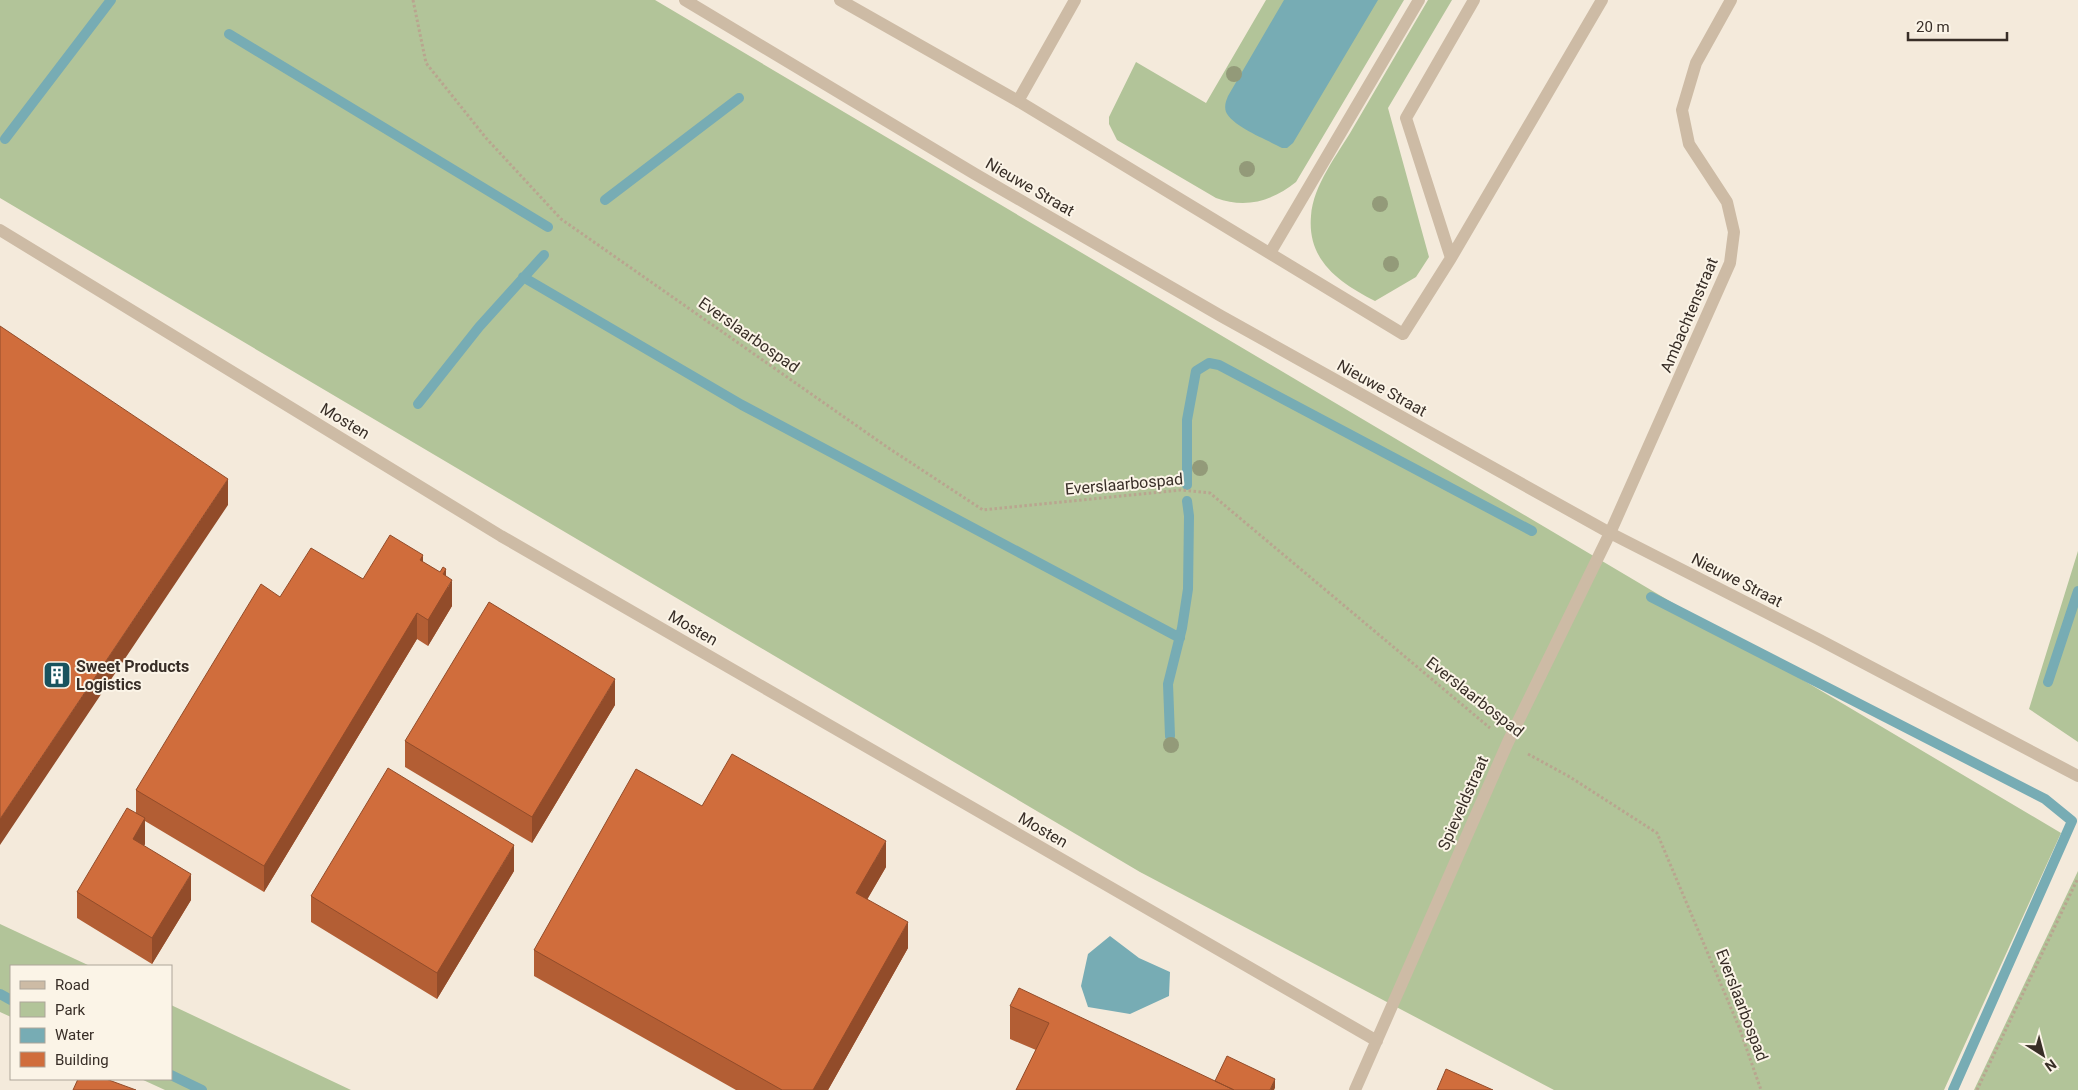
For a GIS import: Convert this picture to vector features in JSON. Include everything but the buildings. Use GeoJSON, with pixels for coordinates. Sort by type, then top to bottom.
{"type":"FeatureCollection","features":[{"type":"Feature","properties":{"kind":"street","name":"Nieuwe Straat"},"geometry":{"type":"LineString","coordinates":[[685,0],[958,164],[1195,302],[1610,534],[1818,639],[2078,776]]}},
{"type":"Feature","properties":{"kind":"street"},"geometry":{"type":"LineString","coordinates":[[840,0],[1018,100],[1403,334],[1452,258],[1602,0]]}},
{"type":"Feature","properties":{"kind":"street"},"geometry":{"type":"LineString","coordinates":[[1018,100],[1075,0]]}},
{"type":"Feature","properties":{"kind":"street"},"geometry":{"type":"LineString","coordinates":[[1270,253],[1419,0]]}},
{"type":"Feature","properties":{"kind":"street"},"geometry":{"type":"LineString","coordinates":[[1452,258],[1406,118],[1474,0]]}},
{"type":"Feature","properties":{"kind":"street","name":"Ambachtenstraat"},"geometry":{"type":"LineString","coordinates":[[1610,534],[1730,263],[1734,232],[1728,202],[1689,144],[1682,110],[1696,63],[1731,0]]}},
{"type":"Feature","properties":{"kind":"street","name":"Mosten"},"geometry":{"type":"LineString","coordinates":[[0,230],[501,536],[1377,1041]]}},
{"type":"Feature","properties":{"kind":"street","name":"Spieveldstraat"},"geometry":{"type":"LineString","coordinates":[[1355,1090],[1508,742],[1610,534]]}},
{"type":"Feature","properties":{"kind":"path","name":"Everslaarbospad"},"geometry":{"type":"LineString","coordinates":[[413,0],[426,63],[486,138],[562,219],[887,447],[983,510],[1180,490],[1210,493],[1477,719],[1508,742],[1570,777],[1657,833],[1740,1027],[1761,1090]]}},
{"type":"Feature","properties":{"kind":"path"},"geometry":{"type":"LineString","coordinates":[[1977,1090],[2078,878]]}},
{"type":"Feature","properties":{"kind":"green space"},"geometry":{"type":"Polygon","coordinates":[[[0,0],[655,0],[2061,833],[1944,1090],[1554,1090],[1140,872],[0,198],[0,0]]]}},
{"type":"Feature","properties":{"kind":"green space"},"geometry":{"type":"Polygon","coordinates":[[[1266,0],[1404,0],[1296,182],[1287,189],[1268,198],[1248,203],[1238,203],[1216,198],[1117,140],[1109,124],[1109,117],[1136,62],[1206,103],[1266,0]]]}},
{"type":"Feature","properties":{"kind":"green space"},"geometry":{"type":"Polygon","coordinates":[[[1428,0],[1452,0],[1388,108],[1429,257],[1416,277],[1375,301],[1338,278],[1320,258],[1314,246],[1311,232],[1313,204],[1327,170],[1428,0]]]}},
{"type":"Feature","properties":{"kind":"green space"},"geometry":{"type":"Polygon","coordinates":[[[2078,551],[2078,742],[2029,709],[2078,551]]]}},
{"type":"Feature","properties":{"kind":"green space"},"geometry":{"type":"Polygon","coordinates":[[[2078,871],[2078,1090],[1974,1090],[2078,871]]]}},
{"type":"Feature","properties":{"kind":"green space"},"geometry":{"type":"Polygon","coordinates":[[[0,924],[88,965],[10,965],[10,1017],[0,1012],[0,924]]]}},
{"type":"Feature","properties":{"kind":"green space"},"geometry":{"type":"Polygon","coordinates":[[[172,1005],[351,1090],[165,1090],[143,1080],[172,1080],[172,1005]]]}},
{"type":"Feature","properties":{"kind":"water"},"geometry":{"type":"Polygon","coordinates":[[[1284,0],[1378,0],[1293,143],[1287,148],[1282,148],[1243,128],[1230,118],[1225,108],[1228,96],[1284,0]]]}},
{"type":"Feature","properties":{"kind":"water"},"geometry":{"type":"Polygon","coordinates":[[[1110,936],[1139,958],[1170,972],[1169,996],[1130,1014],[1088,1007],[1081,986],[1088,954],[1110,936]]]}},
{"type":"Feature","properties":{"kind":"waterway"},"geometry":{"type":"LineString","coordinates":[[5,139],[111,0]]}},
{"type":"Feature","properties":{"kind":"waterway"},"geometry":{"type":"LineString","coordinates":[[229,34],[548,227]]}},
{"type":"Feature","properties":{"kind":"waterway"},"geometry":{"type":"LineString","coordinates":[[605,200],[739,98]]}},
{"type":"Feature","properties":{"kind":"waterway"},"geometry":{"type":"LineString","coordinates":[[418,404],[479,327],[544,255]]}},
{"type":"Feature","properties":{"kind":"waterway"},"geometry":{"type":"LineString","coordinates":[[523,277],[742,405],[1180,638]]}},
{"type":"Feature","properties":{"kind":"waterway"},"geometry":{"type":"LineString","coordinates":[[1187,485],[1187,420],[1196,371],[1209,363],[1219,365],[1532,531]]}},
{"type":"Feature","properties":{"kind":"waterway"},"geometry":{"type":"LineString","coordinates":[[1170,736],[1168,684],[1182,628],[1188,589],[1189,516],[1187,501]]}},
{"type":"Feature","properties":{"kind":"waterway"},"geometry":{"type":"LineString","coordinates":[[2048,682],[2078,591]]}},
{"type":"Feature","properties":{"kind":"waterway"},"geometry":{"type":"LineString","coordinates":[[1651,597],[2045,799],[2072,821],[1953,1090]]}},
{"type":"Feature","properties":{"kind":"waterway"},"geometry":{"type":"LineString","coordinates":[[0,994],[10,999]]}},
{"type":"Feature","properties":{"kind":"waterway"},"geometry":{"type":"LineString","coordinates":[[172,1075],[202,1090]]}},
{"type":"Feature","properties":{"kind":"place","name":"Sweet Products Logistics"},"geometry":{"type":"Point","coordinates":[57,675]}}]}
